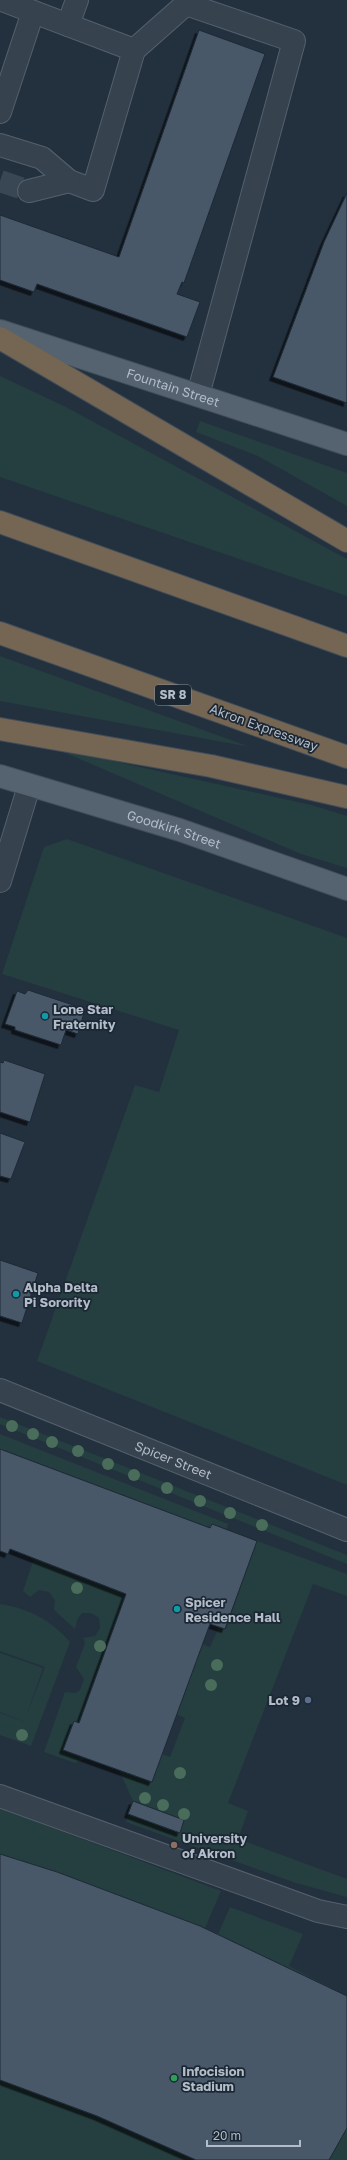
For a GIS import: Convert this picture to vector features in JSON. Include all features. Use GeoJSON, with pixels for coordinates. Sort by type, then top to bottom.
{"type":"FeatureCollection","features":[{"type":"Feature","properties":{"kind":"highway"},"geometry":{"type":"LineString","coordinates":[[0,338],[347,541]]}},
{"type":"Feature","properties":{"kind":"highway"},"geometry":{"type":"LineString","coordinates":[[0,522],[347,646]]}},
{"type":"Feature","properties":{"kind":"highway","name":"Akron Expressway"},"geometry":{"type":"LineString","coordinates":[[0,633],[347,756]]}},
{"type":"Feature","properties":{"kind":"highway"},"geometry":{"type":"LineString","coordinates":[[0,729],[211,766],[347,797]]}},
{"type":"Feature","properties":{"kind":"main road","name":"Fountain Street"},"geometry":{"type":"LineString","coordinates":[[0,331],[347,444]]}},
{"type":"Feature","properties":{"kind":"main road","name":"Goodkirk Street"},"geometry":{"type":"LineString","coordinates":[[0,776],[29,786],[180,830],[347,889]]}},
{"type":"Feature","properties":{"kind":"street"},"geometry":{"type":"LineString","coordinates":[[2,0],[134,50]]}},
{"type":"Feature","properties":{"kind":"street"},"geometry":{"type":"LineString","coordinates":[[68,25],[77,0]]}},
{"type":"Feature","properties":{"kind":"street"},"geometry":{"type":"LineString","coordinates":[[0,145],[42,158],[69,182],[93,190],[134,50],[186,4],[294,41],[198,395]]}},
{"type":"Feature","properties":{"kind":"street"},"geometry":{"type":"LineString","coordinates":[[0,112],[33,12]]}},
{"type":"Feature","properties":{"kind":"street"},"geometry":{"type":"LineString","coordinates":[[29,191],[69,182]]}},
{"type":"Feature","properties":{"kind":"street"},"geometry":{"type":"LineString","coordinates":[[0,879],[29,786]]}},
{"type":"Feature","properties":{"kind":"street","name":"Spicer Street"},"geometry":{"type":"LineString","coordinates":[[0,1390],[347,1530]]}},
{"type":"Feature","properties":{"kind":"street"},"geometry":{"type":"LineString","coordinates":[[0,1796],[318,1911],[347,1917]]}},
{"type":"Feature","properties":{"kind":"green space"},"geometry":{"type":"Polygon","coordinates":[[[0,376],[66,407],[347,559],[347,596],[0,477],[0,376]]]}},
{"type":"Feature","properties":{"kind":"green space"},"geometry":{"type":"Polygon","coordinates":[[[200,421],[347,473],[347,506],[258,456],[196,432],[200,421]]]}},
{"type":"Feature","properties":{"kind":"green space"},"geometry":{"type":"Polygon","coordinates":[[[0,656],[250,747],[0,701],[0,656]]]}},
{"type":"Feature","properties":{"kind":"green space"},"geometry":{"type":"Polygon","coordinates":[[[54,748],[311,805],[347,816],[347,868],[301,854],[54,748]]]}},
{"type":"Feature","properties":{"kind":"green space"},"geometry":{"type":"Polygon","coordinates":[[[67,839],[347,938],[347,1485],[37,1361],[135,1085],[159,1092],[179,1030],[2,974],[44,847],[67,839]]]}},
{"type":"Feature","properties":{"kind":"green space"},"geometry":{"type":"Polygon","coordinates":[[[0,1417],[347,1555],[347,1564],[0,1424],[0,1417]]]}},
{"type":"Feature","properties":{"kind":"green space"},"geometry":{"type":"Polygon","coordinates":[[[0,1434],[228,1524],[227,1529],[212,1524],[210,1528],[0,1449],[0,1434]]]}},
{"type":"Feature","properties":{"kind":"green space"},"geometry":{"type":"Polygon","coordinates":[[[257,1541],[347,1574],[347,1596],[313,1584],[228,1803],[248,1811],[238,1839],[347,1879],[347,1897],[296,1883],[126,1822],[128,1814],[179,1833],[184,1820],[133,1801],[119,1770],[162,1754],[170,1757],[185,1718],[176,1714],[202,1644],[210,1647],[219,1627],[226,1629],[257,1541]]]}},
{"type":"Feature","properties":{"kind":"green space"},"geometry":{"type":"Polygon","coordinates":[[[34,1558],[126,1594],[79,1723],[74,1721],[64,1749],[87,1758],[75,1763],[44,1752],[65,1692],[75,1693],[80,1690],[84,1679],[76,1667],[85,1643],[83,1638],[95,1636],[100,1628],[99,1618],[91,1613],[82,1613],[77,1620],[75,1629],[54,1610],[55,1601],[49,1592],[39,1590],[30,1597],[23,1591],[34,1558]]]}},
{"type":"Feature","properties":{"kind":"green space"},"geometry":{"type":"Polygon","coordinates":[[[0,1604],[20,1609],[38,1616],[55,1627],[70,1642],[31,1746],[0,1735],[0,1713],[28,1723],[0,1712],[0,1653],[43,1668],[26,1717],[45,1667],[0,1651],[0,1604]]]}},
{"type":"Feature","properties":{"kind":"green space","name":"Infocision Stadium"},"geometry":{"type":"Polygon","coordinates":[[[0,1808],[221,1891],[205,1928],[218,1934],[230,1907],[303,1934],[289,1966],[347,1996],[347,2160],[0,2160],[0,1808]]]}},
{"type":"Feature","properties":{"kind":"building"},"geometry":{"type":"Polygon","coordinates":[[[199,30],[265,54],[184,283],[182,282],[177,294],[200,302],[187,337],[37,284],[34,292],[0,280],[0,215],[119,257],[199,30]]]}},
{"type":"Feature","properties":{"kind":"building"},"geometry":{"type":"Polygon","coordinates":[[[347,193],[347,403],[273,377],[324,242],[347,193]]]}},
{"type":"Feature","properties":{"kind":"building","name":"Lone Star Fraternity"},"geometry":{"type":"Polygon","coordinates":[[[28,990],[85,1009],[78,1034],[66,1030],[61,1045],[15,1030],[15,1027],[5,1024],[17,991],[25,994],[28,990]]]}},
{"type":"Feature","properties":{"kind":"building"},"geometry":{"type":"Polygon","coordinates":[[[4,1060],[45,1074],[30,1122],[0,1112],[0,1062],[3,1063],[4,1060]]]}},
{"type":"Feature","properties":{"kind":"building"},"geometry":{"type":"Polygon","coordinates":[[[0,1133],[25,1142],[11,1179],[0,1176],[0,1133]]]}},
{"type":"Feature","properties":{"kind":"building","name":"Alpha Delta Pi Sorority"},"geometry":{"type":"Polygon","coordinates":[[[0,1260],[38,1273],[22,1323],[0,1316],[0,1260]]]}},
{"type":"Feature","properties":{"kind":"building","name":"Spicer Residence Hall"},"geometry":{"type":"Polygon","coordinates":[[[0,1449],[210,1528],[212,1524],[257,1541],[225,1629],[210,1624],[152,1782],[63,1750],[74,1721],[79,1723],[126,1594],[10,1549],[8,1554],[0,1551],[0,1449]]]}},
{"type":"Feature","properties":{"kind":"building"},"geometry":{"type":"Polygon","coordinates":[[[133,1801],[184,1820],[180,1833],[128,1814],[133,1801]]]}},
{"type":"Feature","properties":{"kind":"building","name":"Infocision Stadium"},"geometry":{"type":"Polygon","coordinates":[[[0,1854],[57,1872],[200,1926],[347,1996],[347,2128],[329,2160],[196,2160],[97,2116],[0,2080],[0,1854]]]}},
{"type":"Feature","properties":{"kind":"tunnel"},"geometry":{"type":"LineString","coordinates":[[0,181],[29,191]]}},
{"type":"Feature","properties":{"kind":"place","name":"Lone Star Fraternity"},"geometry":{"type":"Point","coordinates":[45,1016]}},
{"type":"Feature","properties":{"kind":"place","name":"Alpha Delta Pi Sorority"},"geometry":{"type":"Point","coordinates":[16,1294]}},
{"type":"Feature","properties":{"kind":"place","name":"Spicer Residence Hall"},"geometry":{"type":"Point","coordinates":[177,1609]}},
{"type":"Feature","properties":{"kind":"place","name":"Lot 9"},"geometry":{"type":"Point","coordinates":[308,1700]}},
{"type":"Feature","properties":{"kind":"place","name":"University of Akron"},"geometry":{"type":"Point","coordinates":[174,1845]}},
{"type":"Feature","properties":{"kind":"place","name":"Infocision Stadium"},"geometry":{"type":"Point","coordinates":[174,2078]}}]}
